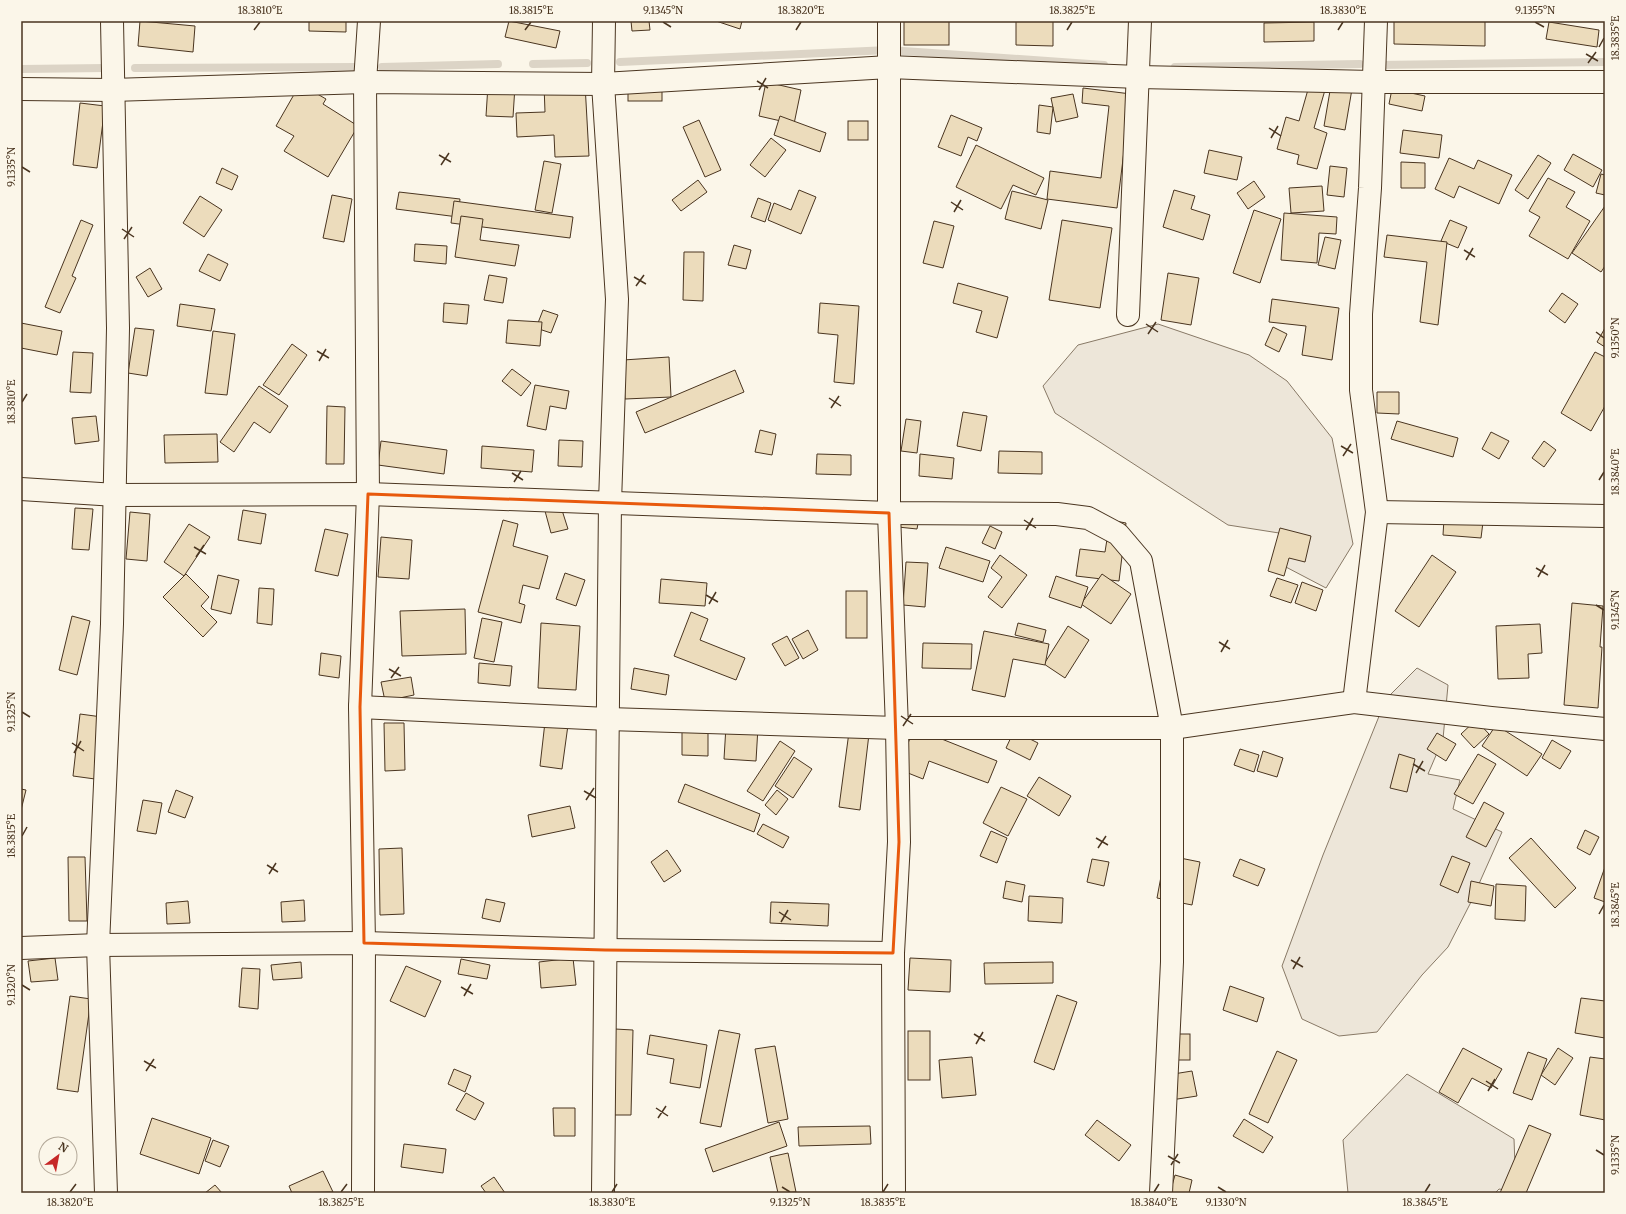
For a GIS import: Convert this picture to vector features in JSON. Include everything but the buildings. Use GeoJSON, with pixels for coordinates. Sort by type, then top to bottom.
{"type":"FeatureCollection","features":[{"type":"Feature","properties":{"kind":"street"},"geometry":{"type":"LineString","coordinates":[[106,1193],[98,945],[116,495],[118,328],[112,90],[112,21]]}},
{"type":"Feature","properties":{"kind":"street"},"geometry":{"type":"LineString","coordinates":[[363,1193],[364,942],[360,707],[368,494],[365,82],[368,21]]}},
{"type":"Feature","properties":{"kind":"street"},"geometry":{"type":"LineString","coordinates":[[603,1193],[610,502],[617,300],[603,84],[604,21]]}},
{"type":"Feature","properties":{"kind":"street"},"geometry":{"type":"LineString","coordinates":[[889,21],[889,513],[897,728],[898,842],[893,953],[894,1193]]}},
{"type":"Feature","properties":{"kind":"street"},"geometry":{"type":"LineString","coordinates":[[1128,315],[1140,21]]}},
{"type":"Feature","properties":{"kind":"street"},"geometry":{"type":"LineString","coordinates":[[1354,702],[1377,512],[1361,390],[1361,314],[1370,188],[1376,21]]}},
{"type":"Feature","properties":{"kind":"street"},"geometry":{"type":"LineString","coordinates":[[21,89],[112,90],[365,82],[603,84],[889,67],[1138,77],[1373,82],[1605,82]]}},
{"type":"Feature","properties":{"kind":"street"},"geometry":{"type":"LineString","coordinates":[[21,490],[116,495],[368,494],[889,513],[1057,514],[1088,518],[1118,534],[1141,561],[1172,728],[1172,962],[1161,1193]]}},
{"type":"Feature","properties":{"kind":"street"},"geometry":{"type":"LineString","coordinates":[[1377,512],[1605,516]]}},
{"type":"Feature","properties":{"kind":"street"},"geometry":{"type":"LineString","coordinates":[[360,707],[608,719],[897,728],[1172,728],[1354,702],[1491,718],[1605,729]]}},
{"type":"Feature","properties":{"kind":"street"},"geometry":{"type":"LineString","coordinates":[[21,948],[98,945],[364,942],[605,950],[893,953]]}},
{"type":"Feature","properties":{"kind":"highlighted area"},"geometry":{"type":"Polygon","coordinates":[[[368,494],[889,513],[899,842],[893,953],[605,950],[364,943],[360,707],[368,494]]]}},
{"type":"Feature","properties":{"kind":"shaded area"},"geometry":{"type":"Polygon","coordinates":[[[1158,324],[1249,355],[1287,381],[1332,438],[1353,544],[1326,588],[1284,566],[1279,533],[1228,525],[1055,413],[1043,386],[1078,345],[1158,324]]]}},
{"type":"Feature","properties":{"kind":"shaded area"},"geometry":{"type":"Polygon","coordinates":[[[1417,668],[1448,685],[1443,739],[1428,774],[1460,780],[1453,809],[1502,832],[1470,904],[1448,947],[1422,975],[1377,1032],[1339,1036],[1302,1019],[1282,966],[1323,855],[1386,699],[1417,668]]]}},
{"type":"Feature","properties":{"kind":"shaded area"},"geometry":{"type":"Polygon","coordinates":[[[1407,1074],[1514,1139],[1516,1192],[1499,1189],[1495,1193],[1348,1193],[1343,1140],[1407,1074]]]}},
{"type":"Feature","properties":{"kind":"waterway"},"geometry":{"type":"LineString","coordinates":[[620,62],[889,50],[1104,65]]}},
{"type":"Feature","properties":{"kind":"waterway"},"geometry":{"type":"LineString","coordinates":[[1379,65],[1605,62]]}},
{"type":"Feature","properties":{"kind":"waterway"},"geometry":{"type":"LineString","coordinates":[[533,64],[587,63]]}},
{"type":"Feature","properties":{"kind":"waterway"},"geometry":{"type":"LineString","coordinates":[[382,67],[498,64]]}},
{"type":"Feature","properties":{"kind":"waterway"},"geometry":{"type":"LineString","coordinates":[[1175,67],[1360,64]]}},
{"type":"Feature","properties":{"kind":"waterway"},"geometry":{"type":"LineString","coordinates":[[135,68],[356,67]]}},
{"type":"Feature","properties":{"kind":"waterway"},"geometry":{"type":"LineString","coordinates":[[21,69],[105,68]]}}]}
